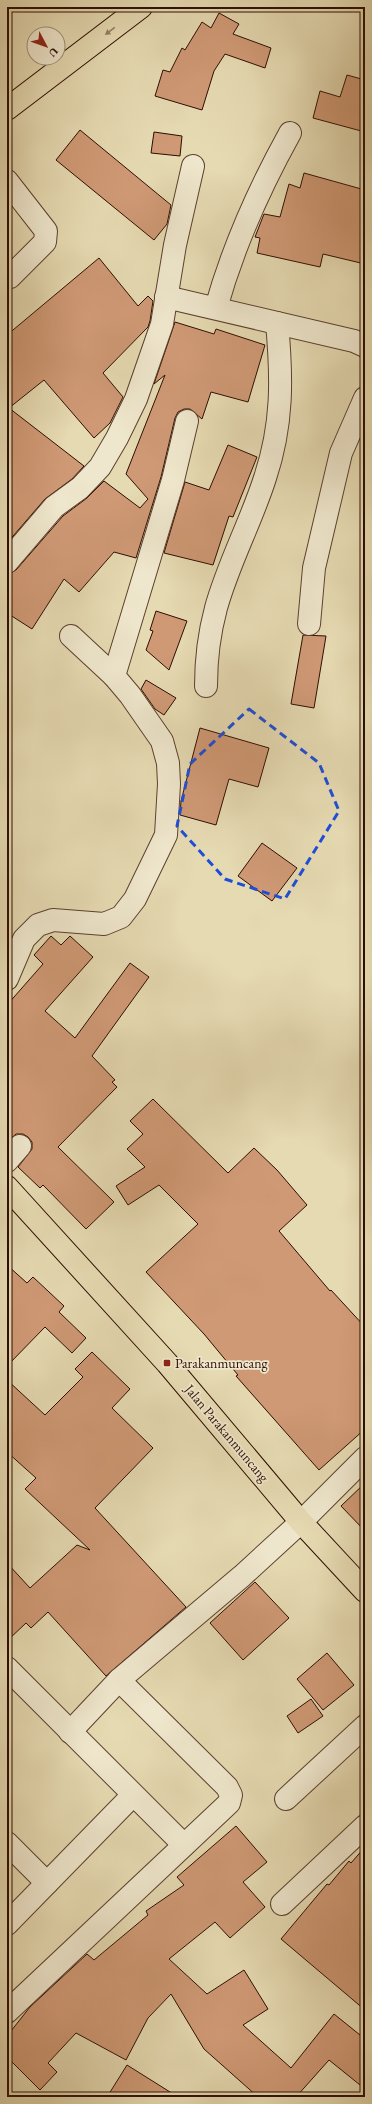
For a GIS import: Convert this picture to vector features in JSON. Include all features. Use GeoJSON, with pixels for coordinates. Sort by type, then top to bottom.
{"type":"FeatureCollection","features":[{"type":"Feature","properties":{"kind":"main road"},"geometry":{"type":"LineString","coordinates":[[7,109],[141,7]]}},
{"type":"Feature","properties":{"kind":"main road","name":"Jalan Parakanmuncang"},"geometry":{"type":"LineString","coordinates":[[7,1187],[167,1363],[301,1522],[362,1583]]}},
{"type":"Feature","properties":{"kind":"street"},"geometry":{"type":"LineString","coordinates":[[216,308],[252,210],[270,170],[290,133]]}},
{"type":"Feature","properties":{"kind":"street"},"geometry":{"type":"LineString","coordinates":[[7,562],[54,507],[80,488],[103,461],[136,399],[162,324],[175,245],[193,166]]}},
{"type":"Feature","properties":{"kind":"street"},"geometry":{"type":"LineString","coordinates":[[7,182],[46,231],[46,242],[10,277],[7,277]]}},
{"type":"Feature","properties":{"kind":"street"},"geometry":{"type":"LineString","coordinates":[[166,297],[354,341],[365,346]]}},
{"type":"Feature","properties":{"kind":"street"},"geometry":{"type":"LineString","coordinates":[[206,686],[206,658],[216,608],[266,477],[280,418],[282,375],[277,323]]}},
{"type":"Feature","properties":{"kind":"street"},"geometry":{"type":"LineString","coordinates":[[309,624],[314,568],[341,453],[365,398]]}},
{"type":"Feature","properties":{"kind":"street"},"geometry":{"type":"LineString","coordinates":[[114,676],[173,480],[187,421]]}},
{"type":"Feature","properties":{"kind":"street"},"geometry":{"type":"LineString","coordinates":[[7,980],[24,939],[38,925],[53,920],[104,924],[121,917],[135,900],[166,835],[169,784],[168,763],[162,741],[130,695],[114,676],[71,636]]}},
{"type":"Feature","properties":{"kind":"street"},"geometry":{"type":"LineString","coordinates":[[70,1732],[119,1680],[242,1576],[301,1522],[365,1458]]}},
{"type":"Feature","properties":{"kind":"street"},"geometry":{"type":"LineString","coordinates":[[7,1668],[184,1845]]}},
{"type":"Feature","properties":{"kind":"street"},"geometry":{"type":"LineString","coordinates":[[7,2012],[229,1802],[231,1795],[227,1787],[119,1680]]}},
{"type":"Feature","properties":{"kind":"street"},"geometry":{"type":"LineString","coordinates":[[286,1799],[365,1726]]}},
{"type":"Feature","properties":{"kind":"street"},"geometry":{"type":"LineString","coordinates":[[7,1924],[133,1795]]}},
{"type":"Feature","properties":{"kind":"street"},"geometry":{"type":"LineString","coordinates":[[282,1904],[365,1826]]}},
{"type":"Feature","properties":{"kind":"street"},"geometry":{"type":"LineString","coordinates":[[7,1843],[47,1883]]}},
{"type":"Feature","properties":{"kind":"highlighted area"},"geometry":{"type":"Polygon","coordinates":[[[249,709],[319,763],[339,811],[285,899],[225,879],[177,826],[190,764],[249,709]]]}},
{"type":"Feature","properties":{"kind":"building"},"geometry":{"type":"Polygon","coordinates":[[[219,13],[239,24],[233,34],[271,48],[265,68],[225,54],[214,71],[202,110],[155,96],[163,70],[170,72],[182,48],[185,50],[202,22],[211,28],[219,13]]]}},
{"type":"Feature","properties":{"kind":"building"},"geometry":{"type":"Polygon","coordinates":[[[347,75],[365,80],[365,132],[313,118],[320,91],[340,97],[347,75]]]}},
{"type":"Feature","properties":{"kind":"building"},"geometry":{"type":"Polygon","coordinates":[[[80,130],[171,205],[167,224],[154,240],[56,160],[80,130]]]}},
{"type":"Feature","properties":{"kind":"building"},"geometry":{"type":"Polygon","coordinates":[[[154,132],[182,136],[180,156],[151,153],[154,132]]]}},
{"type":"Feature","properties":{"kind":"building"},"geometry":{"type":"Polygon","coordinates":[[[304,173],[365,190],[365,264],[323,254],[320,267],[257,253],[260,238],[255,237],[264,214],[280,217],[289,184],[300,188],[304,173]]]}},
{"type":"Feature","properties":{"kind":"building"},"geometry":{"type":"Polygon","coordinates":[[[99,258],[138,306],[148,296],[153,301],[150,321],[148,327],[103,373],[123,397],[110,423],[94,438],[44,380],[9,408],[84,466],[72,479],[45,499],[7,543],[7,335],[99,258]]]}},
{"type":"Feature","properties":{"kind":"building"},"geometry":{"type":"Polygon","coordinates":[[[175,322],[214,334],[216,329],[265,345],[248,402],[211,392],[202,419],[190,409],[184,409],[178,412],[175,418],[161,477],[136,558],[114,552],[79,592],[64,579],[32,629],[7,613],[7,574],[16,570],[63,516],[87,498],[104,481],[140,508],[148,499],[126,474],[165,375],[154,384],[175,322]]]}},
{"type":"Feature","properties":{"kind":"building"},"geometry":{"type":"Polygon","coordinates":[[[228,445],[257,457],[233,517],[229,516],[213,565],[164,553],[185,482],[209,490],[228,445]]]}},
{"type":"Feature","properties":{"kind":"building"},"geometry":{"type":"Polygon","coordinates":[[[156,611],[187,621],[169,670],[146,650],[153,631],[150,630],[156,611]]]}},
{"type":"Feature","properties":{"kind":"building"},"geometry":{"type":"Polygon","coordinates":[[[303,635],[326,636],[314,708],[291,704],[303,635]]]}},
{"type":"Feature","properties":{"kind":"building"},"geometry":{"type":"Polygon","coordinates":[[[146,680],[176,698],[164,715],[155,709],[141,689],[146,680]]]}},
{"type":"Feature","properties":{"kind":"building"},"geometry":{"type":"Polygon","coordinates":[[[200,728],[269,748],[258,787],[229,779],[216,825],[180,815],[181,801],[200,728]]]}},
{"type":"Feature","properties":{"kind":"building"},"geometry":{"type":"Polygon","coordinates":[[[262,843],[297,868],[272,901],[238,876],[262,843]]]}},
{"type":"Feature","properties":{"kind":"building"},"geometry":{"type":"Polygon","coordinates":[[[51,936],[61,945],[70,936],[93,957],[45,1011],[75,1038],[130,963],[149,977],[92,1056],[115,1080],[112,1082],[117,1087],[58,1147],[114,1202],[86,1229],[43,1185],[40,1188],[18,1167],[32,1149],[32,1142],[28,1137],[23,1134],[16,1134],[7,1142],[7,1005],[43,964],[34,955],[51,936]]]}},
{"type":"Feature","properties":{"kind":"building"},"geometry":{"type":"Polygon","coordinates":[[[153,1099],[228,1173],[254,1148],[277,1170],[307,1205],[279,1231],[330,1291],[331,1290],[365,1327],[365,1429],[319,1470],[236,1376],[238,1375],[204,1334],[146,1272],[198,1224],[159,1185],[128,1205],[116,1186],[145,1167],[127,1149],[143,1134],[130,1121],[153,1099]]]}},
{"type":"Feature","properties":{"kind":"building"},"geometry":{"type":"Polygon","coordinates":[[[7,1265],[27,1283],[33,1277],[64,1306],[59,1312],[86,1338],[72,1353],[45,1327],[7,1366],[7,1265]]]}},
{"type":"Feature","properties":{"kind":"building"},"geometry":{"type":"Polygon","coordinates":[[[92,1352],[130,1389],[112,1408],[153,1448],[95,1508],[186,1607],[106,1676],[48,1612],[31,1628],[26,1623],[7,1641],[7,1563],[30,1588],[77,1545],[90,1550],[25,1489],[36,1478],[7,1452],[7,1380],[45,1415],[83,1377],[75,1369],[92,1352]]]}},
{"type":"Feature","properties":{"kind":"building"},"geometry":{"type":"Polygon","coordinates":[[[365,1483],[365,1531],[341,1506],[365,1483]]]}},
{"type":"Feature","properties":{"kind":"building"},"geometry":{"type":"Polygon","coordinates":[[[255,1582],[289,1618],[243,1660],[210,1623],[255,1582]]]}},
{"type":"Feature","properties":{"kind":"building"},"geometry":{"type":"Polygon","coordinates":[[[327,1653],[354,1685],[323,1710],[297,1679],[327,1653]]]}},
{"type":"Feature","properties":{"kind":"building"},"geometry":{"type":"Polygon","coordinates":[[[311,1699],[323,1716],[298,1733],[287,1716],[311,1699]]]}},
{"type":"Feature","properties":{"kind":"building"},"geometry":{"type":"Polygon","coordinates":[[[236,1826],[267,1862],[243,1882],[265,1907],[230,1938],[215,1922],[169,1959],[207,1994],[244,1970],[268,2009],[243,2025],[291,2068],[334,2014],[365,2039],[365,2089],[329,2060],[296,2097],[258,2097],[204,2049],[171,1994],[148,2018],[126,2060],[76,2033],[48,2063],[57,2072],[40,2090],[7,2057],[7,2036],[30,2007],[87,1954],[94,1960],[148,1915],[146,1911],[184,1885],[177,1877],[236,1826]]]}},
{"type":"Feature","properties":{"kind":"building"},"geometry":{"type":"Polygon","coordinates":[[[365,1847],[365,2010],[281,1939],[327,1884],[329,1885],[349,1861],[351,1863],[365,1847]]]}},
{"type":"Feature","properties":{"kind":"building"},"geometry":{"type":"Polygon","coordinates":[[[127,2065],[178,2097],[107,2097],[127,2065]]]}},
{"type":"Feature","properties":{"kind":"place","name":"Parakanmuncang"},"geometry":{"type":"Point","coordinates":[167,1363]}}]}
